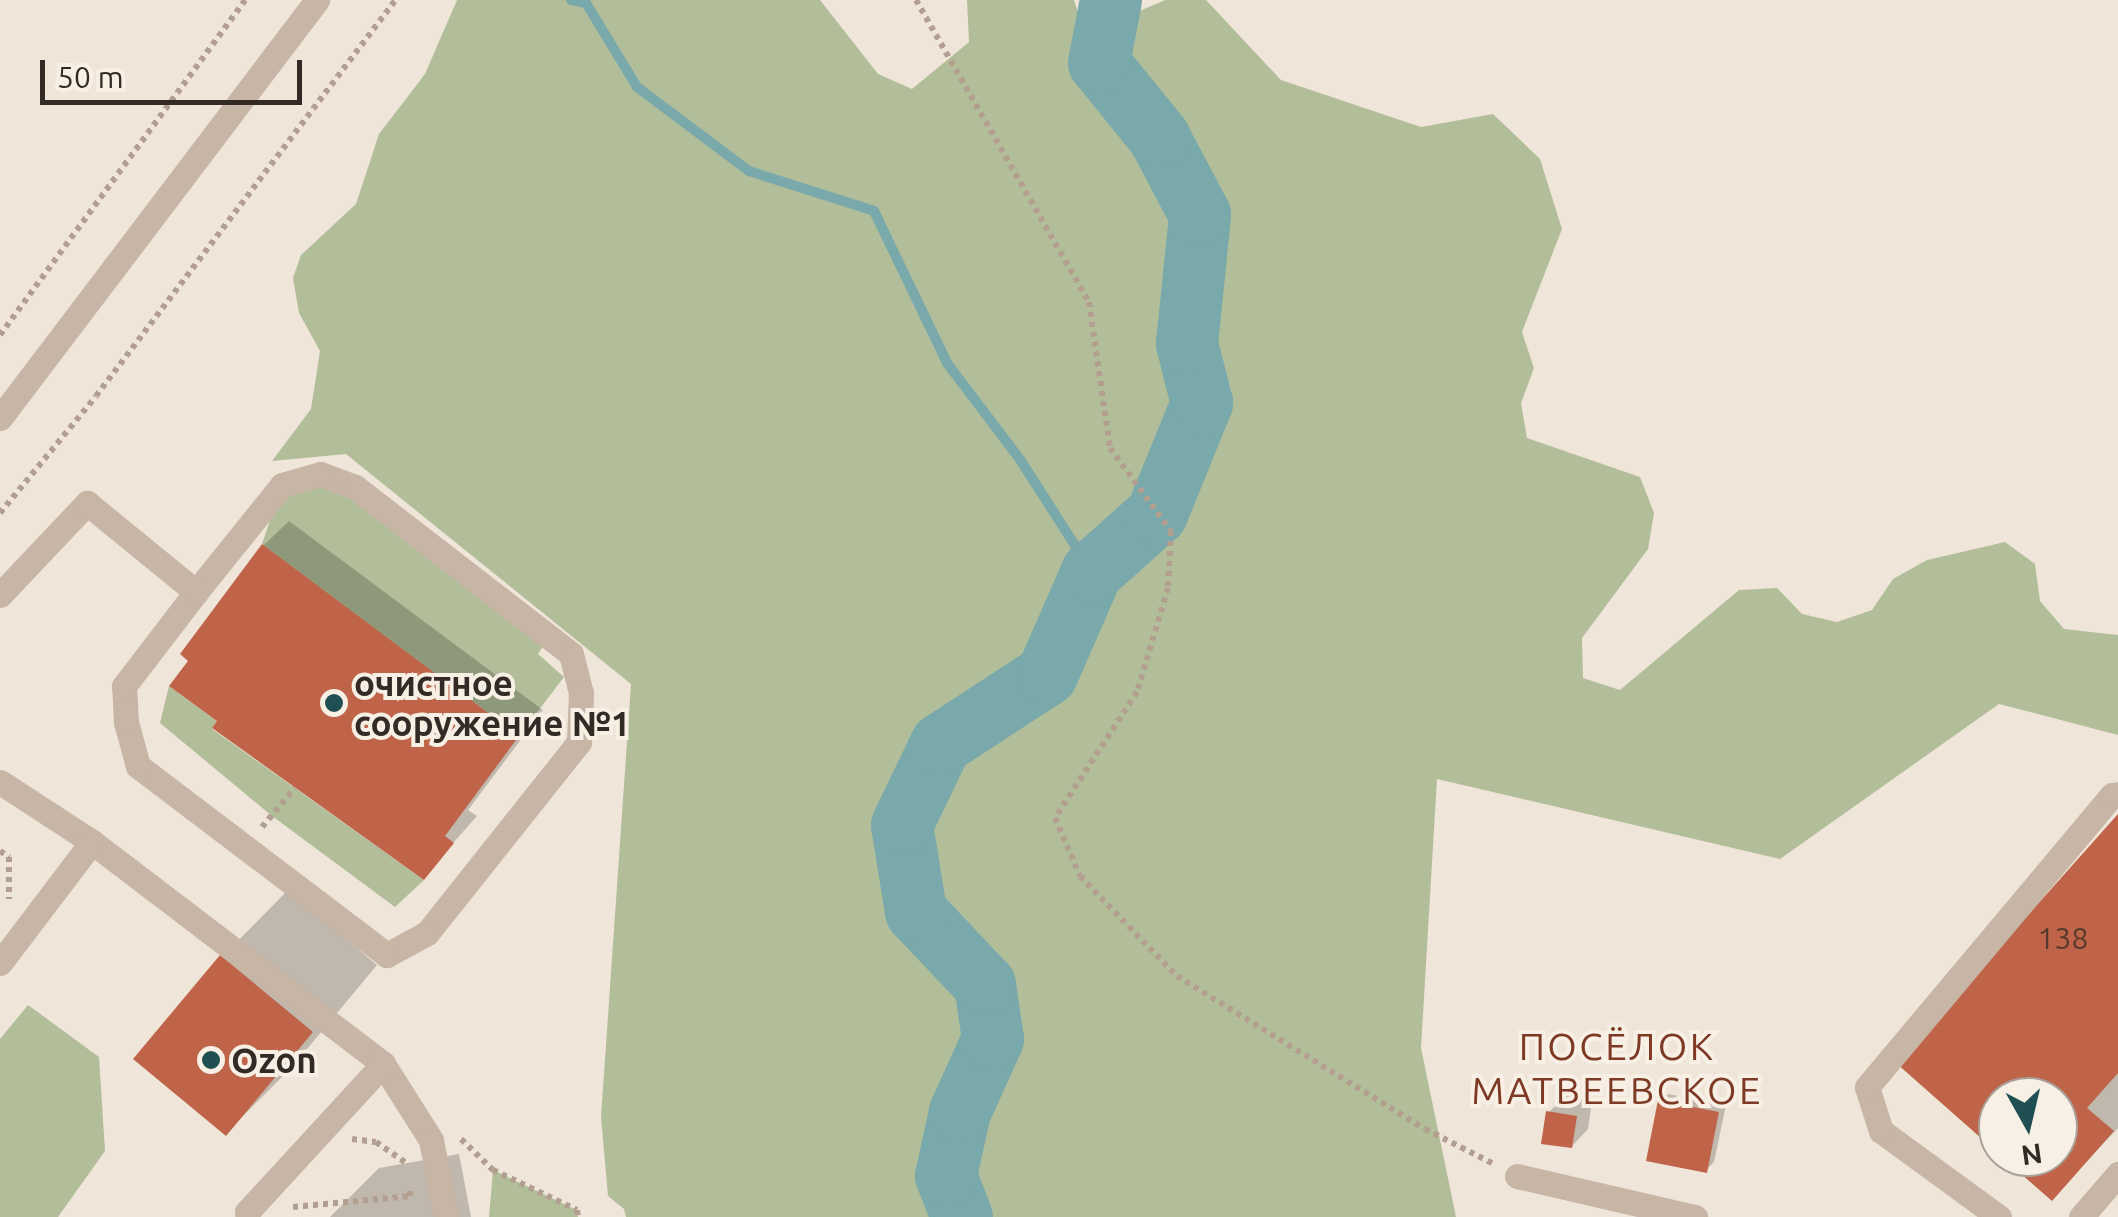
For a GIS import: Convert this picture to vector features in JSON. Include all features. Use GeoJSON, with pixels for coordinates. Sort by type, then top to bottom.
{"type":"FeatureCollection","features":[{"type":"Feature","properties":{"kind":"street"},"geometry":{"type":"LineString","coordinates":[[0,418],[317,0]]}},
{"type":"Feature","properties":{"kind":"street"},"geometry":{"type":"LineString","coordinates":[[320,474],[355,486],[571,654],[581,693],[579,742],[427,933],[387,955],[138,766],[126,722],[124,686],[196,592],[282,485],[320,474]]}},
{"type":"Feature","properties":{"kind":"street"},"geometry":{"type":"LineString","coordinates":[[0,595],[88,503],[196,592]]}},
{"type":"Feature","properties":{"kind":"street"},"geometry":{"type":"LineString","coordinates":[[0,782],[92,842],[383,1064],[430,1140],[446,1217]]}},
{"type":"Feature","properties":{"kind":"street"},"geometry":{"type":"LineString","coordinates":[[1999,1217],[1881,1131],[1867,1087],[2112,795],[2118,794]]}},
{"type":"Feature","properties":{"kind":"street"},"geometry":{"type":"LineString","coordinates":[[0,963],[92,842]]}},
{"type":"Feature","properties":{"kind":"street"},"geometry":{"type":"LineString","coordinates":[[247,1214],[383,1064]]}},
{"type":"Feature","properties":{"kind":"street"},"geometry":{"type":"LineString","coordinates":[[2081,1217],[2118,1174]]}},
{"type":"Feature","properties":{"kind":"street"},"geometry":{"type":"LineString","coordinates":[[1517,1176],[1695,1217]]}},
{"type":"Feature","properties":{"kind":"path"},"geometry":{"type":"LineString","coordinates":[[0,335],[245,0]]}},
{"type":"Feature","properties":{"kind":"path"},"geometry":{"type":"LineString","coordinates":[[0,513],[96,396],[396,0]]}},
{"type":"Feature","properties":{"kind":"path"},"geometry":{"type":"LineString","coordinates":[[916,0],[1088,302],[1110,448],[1171,531],[1168,588],[1137,692],[1055,818],[1080,876],[1177,976],[1425,1129],[1517,1176]]}},
{"type":"Feature","properties":{"kind":"path"},"geometry":{"type":"LineString","coordinates":[[245,847],[295,788]]}},
{"type":"Feature","properties":{"kind":"path"},"geometry":{"type":"LineString","coordinates":[[0,850],[9,857],[11,897],[0,912]]}},
{"type":"Feature","properties":{"kind":"path"},"geometry":{"type":"LineString","coordinates":[[452,1130],[493,1170],[577,1210],[578,1217]]}},
{"type":"Feature","properties":{"kind":"path"},"geometry":{"type":"LineString","coordinates":[[247,1214],[410,1196],[408,1164],[376,1142],[318,1134]]}},
{"type":"Feature","properties":{"kind":"green space"},"geometry":{"type":"Polygon","coordinates":[[[457,0],[820,0],[878,74],[912,89],[969,42],[967,0],[1074,0],[1080,19],[1116,21],[1165,0],[1206,0],[1281,80],[1421,127],[1493,114],[1540,159],[1562,229],[1522,332],[1534,368],[1521,403],[1527,438],[1640,477],[1654,513],[1648,549],[1582,638],[1583,678],[1620,690],[1739,590],[1777,588],[1802,614],[1837,622],[1872,610],[1893,579],[1927,560],[2005,542],[2035,564],[2040,601],[2064,629],[2118,635],[2118,735],[1999,704],[1780,859],[1437,779],[1421,1048],[1456,1217],[626,1217],[624,1209],[608,1196],[601,1117],[631,684],[346,454],[272,461],[311,409],[320,351],[299,313],[293,278],[301,255],[356,204],[379,134],[425,74],[457,0]]]}},
{"type":"Feature","properties":{"kind":"green space"},"geometry":{"type":"Polygon","coordinates":[[[320,474],[549,637],[538,654],[564,677],[519,736],[262,544],[282,485],[320,474]]]}},
{"type":"Feature","properties":{"kind":"green space"},"geometry":{"type":"Polygon","coordinates":[[[169,686],[217,721],[212,729],[424,880],[395,907],[272,816],[160,723],[169,686]]]}},
{"type":"Feature","properties":{"kind":"green space"},"geometry":{"type":"Polygon","coordinates":[[[28,1005],[99,1057],[105,1151],[58,1217],[0,1217],[0,1039],[28,1005]]]}},
{"type":"Feature","properties":{"kind":"green space"},"geometry":{"type":"Polygon","coordinates":[[[493,1170],[577,1210],[578,1217],[489,1217],[493,1170]]]}},
{"type":"Feature","properties":{"kind":"building","name":"очистное сооружение №1"},"geometry":{"type":"Polygon","coordinates":[[[262,544],[519,736],[445,836],[454,843],[424,880],[212,728],[217,721],[169,686],[188,661],[180,654],[262,544]]]}},
{"type":"Feature","properties":{"kind":"building"},"geometry":{"type":"Polygon","coordinates":[[[2118,814],[2118,1073],[2087,1108],[2114,1131],[2078,1172],[2078,1077],[1978,1077],[1978,1135],[1896,1063],[2118,814]]]}},
{"type":"Feature","properties":{"kind":"building"},"geometry":{"type":"Polygon","coordinates":[[[220,955],[313,1032],[226,1136],[133,1059],[220,955]]]}},
{"type":"Feature","properties":{"kind":"building"},"geometry":{"type":"Polygon","coordinates":[[[1658,1100],[1719,1112],[1707,1173],[1646,1161],[1658,1100]]]}},
{"type":"Feature","properties":{"kind":"building"},"geometry":{"type":"Polygon","coordinates":[[[1546,1111],[1577,1116],[1572,1148],[1541,1144],[1546,1111]]]}},
{"type":"Feature","properties":{"kind":"building"},"geometry":{"type":"Polygon","coordinates":[[[2025,1177],[2073,1177],[2052,1201],[2025,1177]]]}},
{"type":"Feature","properties":{"kind":"waterway"},"geometry":{"type":"LineString","coordinates":[[571,0],[586,3],[637,87],[749,171],[874,211],[947,363],[1021,461],[1092,572]]}},
{"type":"Feature","properties":{"kind":"waterway"},"geometry":{"type":"LineString","coordinates":[[962,1217],[946,1176],[960,1112],[993,1039],[985,985],[916,912],[902,825],[941,744],[1047,675],[1092,572],[1157,514],[1202,403],[1187,344],[1200,215],[1159,137],[1099,63],[1111,0]]}},
{"type":"Feature","properties":{"kind":"place","name":"очистное сооружение №1"},"geometry":{"type":"Point","coordinates":[334,703]}},
{"type":"Feature","properties":{"kind":"place","name":"Ozon"},"geometry":{"type":"Point","coordinates":[211,1060]}},
{"type":"Feature","properties":{"kind":"district","name":"ПОСЁЛОК МАТВЕЕВСКОЕ"},"geometry":{"type":"Point","coordinates":[1617,1069]}}]}
